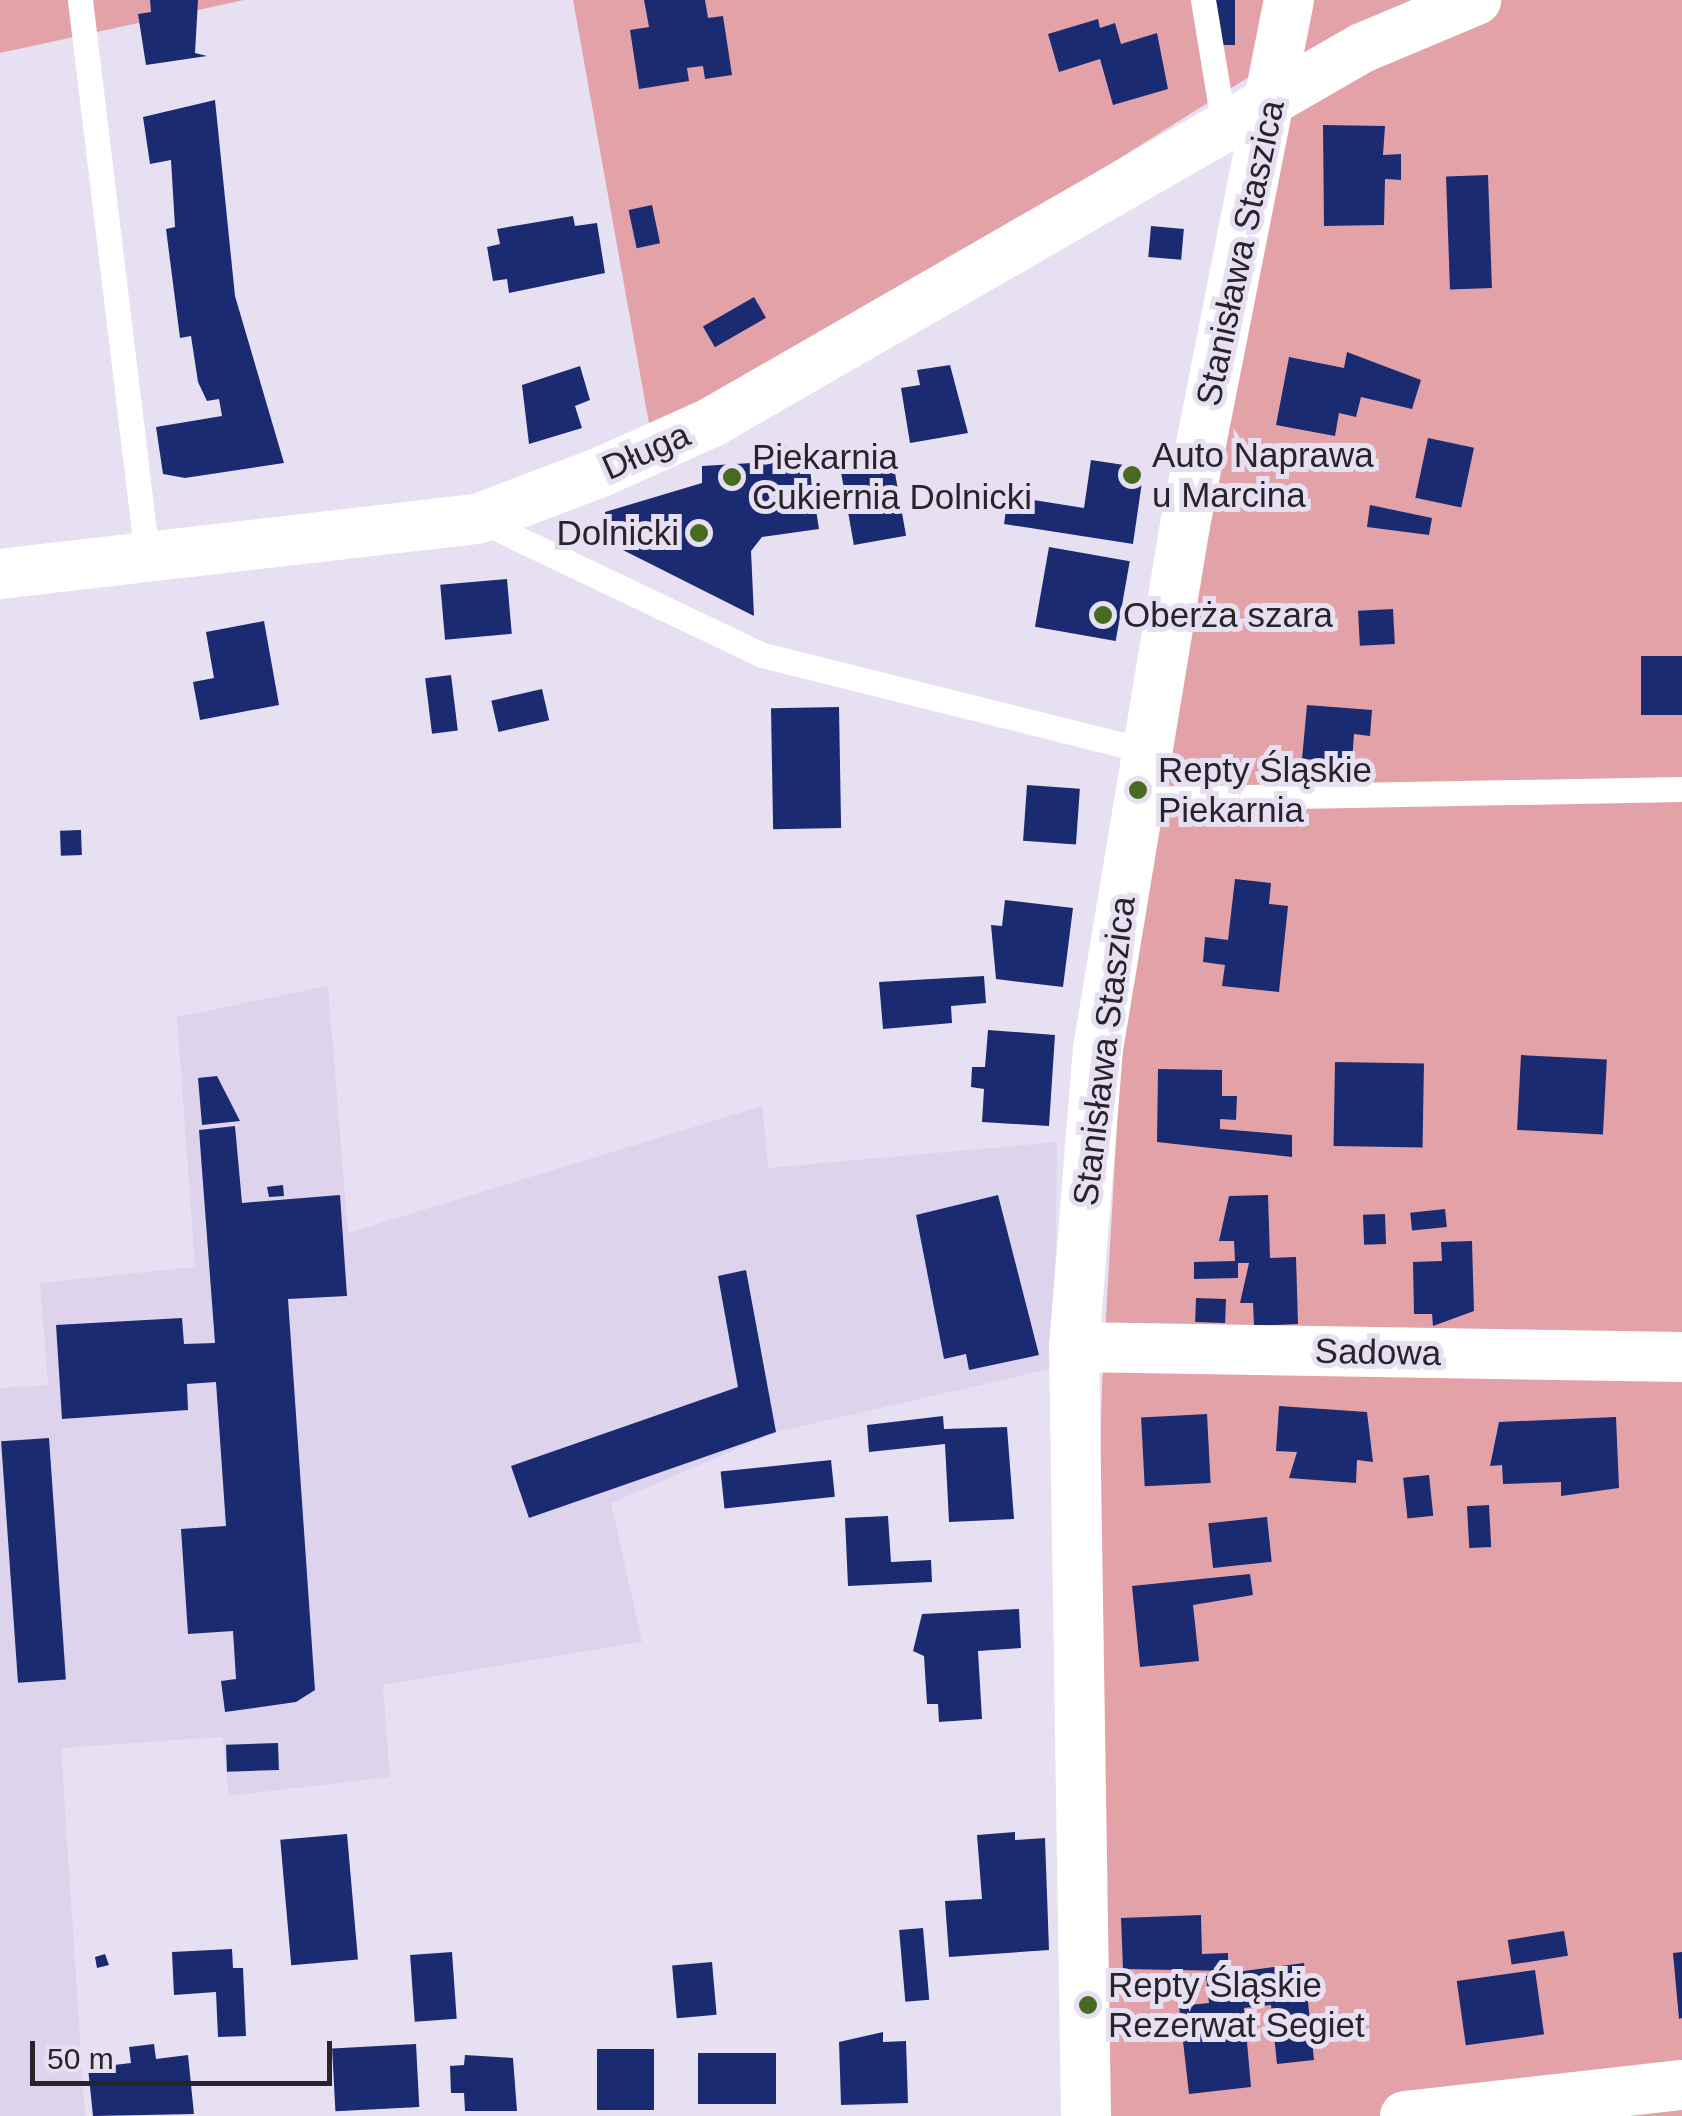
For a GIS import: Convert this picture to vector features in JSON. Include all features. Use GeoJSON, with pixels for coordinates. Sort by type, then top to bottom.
{"type":"FeatureCollection","features":[{"type":"Feature","properties":{"kind":"street","name":"Stanisława Staszica"},"geometry":{"type":"LineString","coordinates":[[1086,2116],[1074,1347],[1098,1049],[1144,750],[1289,0]]}},
{"type":"Feature","properties":{"kind":"street","name":"Długa"},"geometry":{"type":"LineString","coordinates":[[0,574],[477,520],[712,422],[1362,48],[1476,0]]}},
{"type":"Feature","properties":{"kind":"street","name":"Sadowa"},"geometry":{"type":"LineString","coordinates":[[1074,1347],[1682,1357]]}},
{"type":"Feature","properties":{"kind":"street"},"geometry":{"type":"LineString","coordinates":[[1405,2116],[1682,2086]]}},
{"type":"Feature","properties":{"kind":"lane"},"geometry":{"type":"LineString","coordinates":[[80,0],[147,556]]}},
{"type":"Feature","properties":{"kind":"lane"},"geometry":{"type":"LineString","coordinates":[[1203,0],[1224,127]]}},
{"type":"Feature","properties":{"kind":"lane"},"geometry":{"type":"LineString","coordinates":[[477,520],[762,656],[1144,750]]}},
{"type":"Feature","properties":{"kind":"lane"},"geometry":{"type":"LineString","coordinates":[[1136,800],[1682,789]]}},
{"type":"Feature","properties":{"kind":"shaded area"},"geometry":{"type":"Polygon","coordinates":[[[0,0],[244,0],[0,53],[0,0]]]}},
{"type":"Feature","properties":{"kind":"shaded area"},"geometry":{"type":"Polygon","coordinates":[[[573,0],[1682,0],[1682,2116],[1081,2116],[1102,1387],[1126,965],[1292,50],[795,362],[650,429],[573,0]]]}},
{"type":"Feature","properties":{"kind":"shaded area"},"geometry":{"type":"Polygon","coordinates":[[[328,986],[348,1233],[762,1106],[768,1168],[1057,1142],[1054,1368],[776,1432],[611,1503],[642,1642],[383,1685],[390,1777],[229,1796],[223,1737],[61,1748],[85,2116],[0,2116],[0,1388],[48,1385],[40,1283],[195,1267],[177,1017],[328,986]]]}},
{"type":"Feature","properties":{"kind":"building"},"geometry":{"type":"Polygon","coordinates":[[[150,0],[198,0],[195,53],[207,56],[146,65],[138,14],[151,12],[150,0]]]}},
{"type":"Feature","properties":{"kind":"building"},"geometry":{"type":"Polygon","coordinates":[[[644,0],[705,0],[708,18],[723,16],[732,75],[705,79],[703,66],[687,68],[689,81],[639,89],[630,30],[649,27],[644,0]]]}},
{"type":"Feature","properties":{"kind":"building"},"geometry":{"type":"Polygon","coordinates":[[[1213,0],[1235,0],[1235,45],[1213,45],[1213,0]]]}},
{"type":"Feature","properties":{"kind":"building"},"geometry":{"type":"Polygon","coordinates":[[[1098,19],[1100,28],[1115,23],[1121,44],[1157,33],[1168,89],[1113,105],[1100,59],[1059,72],[1048,34],[1098,19]]]}},
{"type":"Feature","properties":{"kind":"building"},"geometry":{"type":"Polygon","coordinates":[[[215,100],[235,296],[284,463],[185,478],[163,474],[156,427],[222,416],[219,399],[207,401],[198,382],[191,336],[180,338],[166,229],[175,227],[171,160],[150,164],[143,117],[215,100]]]}},
{"type":"Feature","properties":{"kind":"building"},"geometry":{"type":"Polygon","coordinates":[[[1323,125],[1385,126],[1383,155],[1401,154],[1401,180],[1385,179],[1384,225],[1324,226],[1323,125]]]}},
{"type":"Feature","properties":{"kind":"building"},"geometry":{"type":"Polygon","coordinates":[[[1488,175],[1492,288],[1450,289],[1446,176],[1488,175]]]}},
{"type":"Feature","properties":{"kind":"building"},"geometry":{"type":"Polygon","coordinates":[[[652,205],[660,243],[637,248],[629,210],[652,205]]]}},
{"type":"Feature","properties":{"kind":"building"},"geometry":{"type":"Polygon","coordinates":[[[573,216],[575,226],[597,223],[605,273],[509,293],[507,279],[493,281],[487,247],[500,244],[497,229],[573,216]]]}},
{"type":"Feature","properties":{"kind":"building"},"geometry":{"type":"Polygon","coordinates":[[[1151,226],[1184,229],[1181,260],[1148,257],[1151,226]]]}},
{"type":"Feature","properties":{"kind":"building"},"geometry":{"type":"Polygon","coordinates":[[[754,297],[766,318],[715,347],[703,326],[754,297]]]}},
{"type":"Feature","properties":{"kind":"building"},"geometry":{"type":"Polygon","coordinates":[[[1347,352],[1421,380],[1412,409],[1361,397],[1356,417],[1339,413],[1335,436],[1276,425],[1289,357],[1344,368],[1347,352]]]}},
{"type":"Feature","properties":{"kind":"building"},"geometry":{"type":"Polygon","coordinates":[[[950,365],[968,433],[910,443],[901,388],[920,385],[917,370],[950,365]]]}},
{"type":"Feature","properties":{"kind":"building"},"geometry":{"type":"Polygon","coordinates":[[[580,366],[590,400],[575,406],[582,428],[529,444],[522,385],[580,366]]]}},
{"type":"Feature","properties":{"kind":"building"},"geometry":{"type":"Polygon","coordinates":[[[1428,438],[1474,448],[1461,507],[1415,498],[1428,438]]]}},
{"type":"Feature","properties":{"kind":"building","name":"Dolnicki"},"geometry":{"type":"Polygon","coordinates":[[[785,443],[787,453],[807,451],[819,529],[762,537],[751,551],[754,616],[609,543],[605,512],[702,483],[702,466],[766,462],[765,446],[785,443]]]}},
{"type":"Feature","properties":{"kind":"building"},"geometry":{"type":"Polygon","coordinates":[[[892,456],[906,536],[854,545],[840,465],[892,456]]]}},
{"type":"Feature","properties":{"kind":"building"},"geometry":{"type":"Polygon","coordinates":[[[1091,460],[1144,468],[1133,544],[1004,524],[1008,496],[1084,508],[1091,460]]]}},
{"type":"Feature","properties":{"kind":"building"},"geometry":{"type":"Polygon","coordinates":[[[1370,505],[1432,518],[1429,535],[1367,527],[1370,505]]]}},
{"type":"Feature","properties":{"kind":"building"},"geometry":{"type":"Polygon","coordinates":[[[1049,547],[1130,561],[1116,641],[1035,627],[1049,547]]]}},
{"type":"Feature","properties":{"kind":"building"},"geometry":{"type":"Polygon","coordinates":[[[507,579],[512,634],[445,640],[440,585],[507,579]]]}},
{"type":"Feature","properties":{"kind":"building"},"geometry":{"type":"Polygon","coordinates":[[[1393,609],[1395,644],[1360,646],[1358,611],[1393,609]]]}},
{"type":"Feature","properties":{"kind":"building"},"geometry":{"type":"Polygon","coordinates":[[[264,621],[279,705],[200,720],[193,682],[214,678],[206,632],[264,621]]]}},
{"type":"Feature","properties":{"kind":"building"},"geometry":{"type":"Polygon","coordinates":[[[1641,656],[1682,656],[1682,715],[1641,715],[1641,656]]]}},
{"type":"Feature","properties":{"kind":"building"},"geometry":{"type":"Polygon","coordinates":[[[451,675],[458,731],[432,734],[425,678],[451,675]]]}},
{"type":"Feature","properties":{"kind":"building"},"geometry":{"type":"Polygon","coordinates":[[[542,689],[549,720],[499,732],[491,701],[542,689]]]}},
{"type":"Feature","properties":{"kind":"building"},"geometry":{"type":"Polygon","coordinates":[[[1307,705],[1372,710],[1370,736],[1354,734],[1352,762],[1302,759],[1307,705]]]}},
{"type":"Feature","properties":{"kind":"building"},"geometry":{"type":"Polygon","coordinates":[[[839,707],[841,828],[773,829],[771,708],[839,707]]]}},
{"type":"Feature","properties":{"kind":"building"},"geometry":{"type":"Polygon","coordinates":[[[1027,785],[1080,789],[1076,845],[1023,841],[1027,785]]]}},
{"type":"Feature","properties":{"kind":"building"},"geometry":{"type":"Polygon","coordinates":[[[81,830],[82,855],[61,856],[60,831],[81,830]]]}},
{"type":"Feature","properties":{"kind":"building"},"geometry":{"type":"Polygon","coordinates":[[[1235,879],[1271,883],[1269,904],[1288,906],[1279,992],[1222,986],[1225,965],[1203,962],[1205,937],[1228,940],[1235,879]]]}},
{"type":"Feature","properties":{"kind":"building"},"geometry":{"type":"Polygon","coordinates":[[[1005,900],[1073,908],[1063,987],[996,979],[991,925],[1002,926],[1005,900]]]}},
{"type":"Feature","properties":{"kind":"building"},"geometry":{"type":"Polygon","coordinates":[[[984,976],[986,1003],[951,1006],[952,1023],[883,1029],[879,982],[984,976]]]}},
{"type":"Feature","properties":{"kind":"building"},"geometry":{"type":"Polygon","coordinates":[[[988,1030],[1055,1035],[1049,1126],[982,1122],[984,1089],[971,1087],[972,1067],[985,1067],[988,1030]]]}},
{"type":"Feature","properties":{"kind":"building"},"geometry":{"type":"Polygon","coordinates":[[[1521,1055],[1607,1060],[1603,1134],[1517,1130],[1521,1055]]]}},
{"type":"Feature","properties":{"kind":"building"},"geometry":{"type":"Polygon","coordinates":[[[1335,1062],[1424,1064],[1423,1148],[1334,1146],[1335,1062]]]}},
{"type":"Feature","properties":{"kind":"building"},"geometry":{"type":"Polygon","coordinates":[[[1158,1069],[1222,1070],[1222,1096],[1237,1096],[1236,1120],[1220,1119],[1220,1129],[1292,1135],[1292,1157],[1157,1142],[1158,1069]]]}},
{"type":"Feature","properties":{"kind":"building"},"geometry":{"type":"Polygon","coordinates":[[[217,1076],[240,1121],[202,1125],[198,1078],[217,1076]]]}},
{"type":"Feature","properties":{"kind":"building"},"geometry":{"type":"Polygon","coordinates":[[[235,1126],[242,1203],[340,1195],[347,1296],[288,1299],[315,1690],[296,1702],[225,1712],[221,1681],[236,1679],[233,1631],[188,1634],[181,1529],[226,1526],[216,1382],[187,1384],[188,1410],[62,1419],[56,1325],[182,1318],[184,1344],[215,1343],[199,1130],[235,1126]]]}},
{"type":"Feature","properties":{"kind":"building"},"geometry":{"type":"Polygon","coordinates":[[[283,1185],[284,1196],[269,1197],[267,1187],[283,1185]]]}},
{"type":"Feature","properties":{"kind":"building"},"geometry":{"type":"Polygon","coordinates":[[[998,1195],[1039,1355],[969,1370],[966,1354],[944,1359],[916,1215],[998,1195]]]}},
{"type":"Feature","properties":{"kind":"building"},"geometry":{"type":"Polygon","coordinates":[[[1268,1195],[1270,1258],[1296,1257],[1298,1324],[1254,1326],[1253,1303],[1240,1303],[1249,1263],[1238,1263],[1238,1278],[1194,1279],[1194,1262],[1235,1261],[1234,1241],[1219,1241],[1229,1196],[1268,1195]]]}},
{"type":"Feature","properties":{"kind":"building"},"geometry":{"type":"Polygon","coordinates":[[[1445,1209],[1447,1227],[1412,1231],[1410,1213],[1445,1209]]]}},
{"type":"Feature","properties":{"kind":"building"},"geometry":{"type":"Polygon","coordinates":[[[1385,1214],[1386,1244],[1364,1245],[1363,1215],[1385,1214]]]}},
{"type":"Feature","properties":{"kind":"building"},"geometry":{"type":"Polygon","coordinates":[[[1472,1241],[1474,1311],[1433,1326],[1432,1314],[1414,1314],[1413,1262],[1442,1261],[1441,1242],[1472,1241]]]}},
{"type":"Feature","properties":{"kind":"building"},"geometry":{"type":"Polygon","coordinates":[[[746,1270],[776,1432],[529,1518],[511,1466],[738,1387],[718,1276],[746,1270]]]}},
{"type":"Feature","properties":{"kind":"building"},"geometry":{"type":"Polygon","coordinates":[[[1196,1298],[1226,1299],[1225,1323],[1195,1322],[1196,1298]]]}},
{"type":"Feature","properties":{"kind":"building"},"geometry":{"type":"Polygon","coordinates":[[[1279,1406],[1367,1412],[1373,1462],[1357,1460],[1356,1483],[1289,1478],[1297,1452],[1276,1451],[1279,1406]]]}},
{"type":"Feature","properties":{"kind":"building"},"geometry":{"type":"Polygon","coordinates":[[[1207,1414],[1211,1483],[1145,1486],[1141,1417],[1207,1414]]]}},
{"type":"Feature","properties":{"kind":"building"},"geometry":{"type":"Polygon","coordinates":[[[943,1416],[944,1429],[1007,1427],[1014,1519],[949,1522],[945,1444],[869,1452],[867,1425],[943,1416]]]}},
{"type":"Feature","properties":{"kind":"building"},"geometry":{"type":"Polygon","coordinates":[[[1616,1417],[1619,1488],[1561,1496],[1561,1482],[1503,1484],[1502,1465],[1490,1466],[1499,1422],[1616,1417]]]}},
{"type":"Feature","properties":{"kind":"building"},"geometry":{"type":"Polygon","coordinates":[[[49,1438],[66,1679],[18,1683],[1,1441],[49,1438]]]}},
{"type":"Feature","properties":{"kind":"building"},"geometry":{"type":"Polygon","coordinates":[[[831,1460],[835,1497],[724,1508],[721,1472],[831,1460]]]}},
{"type":"Feature","properties":{"kind":"building"},"geometry":{"type":"Polygon","coordinates":[[[1429,1475],[1433,1516],[1407,1518],[1403,1478],[1429,1475]]]}},
{"type":"Feature","properties":{"kind":"building"},"geometry":{"type":"Polygon","coordinates":[[[1489,1505],[1491,1547],[1469,1548],[1467,1506],[1489,1505]]]}},
{"type":"Feature","properties":{"kind":"building"},"geometry":{"type":"Polygon","coordinates":[[[888,1516],[891,1562],[931,1560],[932,1582],[848,1586],[845,1518],[888,1516]]]}},
{"type":"Feature","properties":{"kind":"building"},"geometry":{"type":"Polygon","coordinates":[[[1267,1517],[1272,1562],[1213,1568],[1208,1523],[1267,1517]]]}},
{"type":"Feature","properties":{"kind":"building"},"geometry":{"type":"Polygon","coordinates":[[[1250,1574],[1253,1595],[1193,1605],[1199,1661],[1140,1667],[1132,1586],[1250,1574]]]}},
{"type":"Feature","properties":{"kind":"building"},"geometry":{"type":"Polygon","coordinates":[[[1019,1609],[1021,1648],[978,1651],[982,1719],[939,1722],[938,1704],[927,1704],[924,1656],[913,1651],[922,1614],[1019,1609]]]}},
{"type":"Feature","properties":{"kind":"building"},"geometry":{"type":"Polygon","coordinates":[[[278,1743],[279,1770],[227,1772],[226,1745],[278,1743]]]}},
{"type":"Feature","properties":{"kind":"building"},"geometry":{"type":"Polygon","coordinates":[[[1015,1832],[1015,1840],[1045,1838],[1049,1950],[949,1957],[945,1901],[982,1899],[977,1835],[1015,1832]]]}},
{"type":"Feature","properties":{"kind":"building"},"geometry":{"type":"Polygon","coordinates":[[[347,1834],[358,1960],[291,1965],[280,1840],[347,1834]]]}},
{"type":"Feature","properties":{"kind":"building"},"geometry":{"type":"Polygon","coordinates":[[[1201,1915],[1202,1954],[1228,1953],[1228,1971],[1123,1969],[1121,1918],[1201,1915]]]}},
{"type":"Feature","properties":{"kind":"building"},"geometry":{"type":"Polygon","coordinates":[[[923,1928],[929,2000],[905,2002],[899,1930],[923,1928]]]}},
{"type":"Feature","properties":{"kind":"building"},"geometry":{"type":"Polygon","coordinates":[[[1564,1931],[1568,1956],[1512,1965],[1508,1940],[1564,1931]]]}},
{"type":"Feature","properties":{"kind":"building"},"geometry":{"type":"Polygon","coordinates":[[[232,1949],[233,1968],[243,1968],[246,2036],[218,2037],[216,1992],[174,1995],[172,1952],[232,1949]]]}},
{"type":"Feature","properties":{"kind":"building"},"geometry":{"type":"Polygon","coordinates":[[[452,1952],[457,2019],[415,2022],[410,1955],[452,1952]]]}},
{"type":"Feature","properties":{"kind":"building"},"geometry":{"type":"Polygon","coordinates":[[[1682,1952],[1682,2018],[1679,2019],[1673,1953],[1682,1952]]]}},
{"type":"Feature","properties":{"kind":"building"},"geometry":{"type":"Polygon","coordinates":[[[105,1954],[109,1965],[97,1968],[95,1957],[105,1954]]]}},
{"type":"Feature","properties":{"kind":"building"},"geometry":{"type":"Polygon","coordinates":[[[712,1962],[717,2015],[677,2018],[672,1965],[712,1962]]]}},
{"type":"Feature","properties":{"kind":"building"},"geometry":{"type":"Polygon","coordinates":[[[1304,1963],[1314,2060],[1277,2064],[1271,2005],[1244,2008],[1251,2087],[1189,2094],[1179,2006],[1209,2003],[1206,1976],[1304,1963]]]}},
{"type":"Feature","properties":{"kind":"building"},"geometry":{"type":"Polygon","coordinates":[[[1535,1970],[1544,2034],[1466,2045],[1457,1981],[1535,1970]]]}},
{"type":"Feature","properties":{"kind":"building"},"geometry":{"type":"Polygon","coordinates":[[[883,2032],[883,2042],[906,2041],[908,2103],[841,2105],[839,2042],[883,2032]]]}},
{"type":"Feature","properties":{"kind":"building"},"geometry":{"type":"Polygon","coordinates":[[[154,2044],[156,2059],[188,2055],[194,2114],[93,2116],[88,2068],[131,2063],[129,2047],[154,2044]]]}},
{"type":"Feature","properties":{"kind":"building"},"geometry":{"type":"Polygon","coordinates":[[[416,2044],[419,2107],[335,2111],[332,2048],[416,2044]]]}},
{"type":"Feature","properties":{"kind":"building"},"geometry":{"type":"Polygon","coordinates":[[[597,2049],[654,2049],[654,2110],[597,2110],[597,2049]]]}},
{"type":"Feature","properties":{"kind":"building"},"geometry":{"type":"Polygon","coordinates":[[[698,2053],[776,2053],[776,2104],[698,2104],[698,2053]]]}},
{"type":"Feature","properties":{"kind":"building"},"geometry":{"type":"Polygon","coordinates":[[[465,2055],[513,2058],[517,2111],[465,2111],[464,2093],[451,2093],[450,2066],[464,2065],[465,2055]]]}},
{"type":"Feature","properties":{"kind":"place","name":"Auto Naprawa u Marcina"},"geometry":{"type":"Point","coordinates":[1132,475]}},
{"type":"Feature","properties":{"kind":"place","name":"Piekarnia Cukiernia Dolnicki"},"geometry":{"type":"Point","coordinates":[732,477]}},
{"type":"Feature","properties":{"kind":"place","name":"Dolnicki"},"geometry":{"type":"Point","coordinates":[699,533]}},
{"type":"Feature","properties":{"kind":"place","name":"Oberża szara"},"geometry":{"type":"Point","coordinates":[1103,615]}},
{"type":"Feature","properties":{"kind":"place","name":"Repty Śląskie Piekarnia"},"geometry":{"type":"Point","coordinates":[1138,790]}},
{"type":"Feature","properties":{"kind":"place","name":"Repty Śląskie Rezerwat Segiet"},"geometry":{"type":"Point","coordinates":[1088,2005]}}]}
